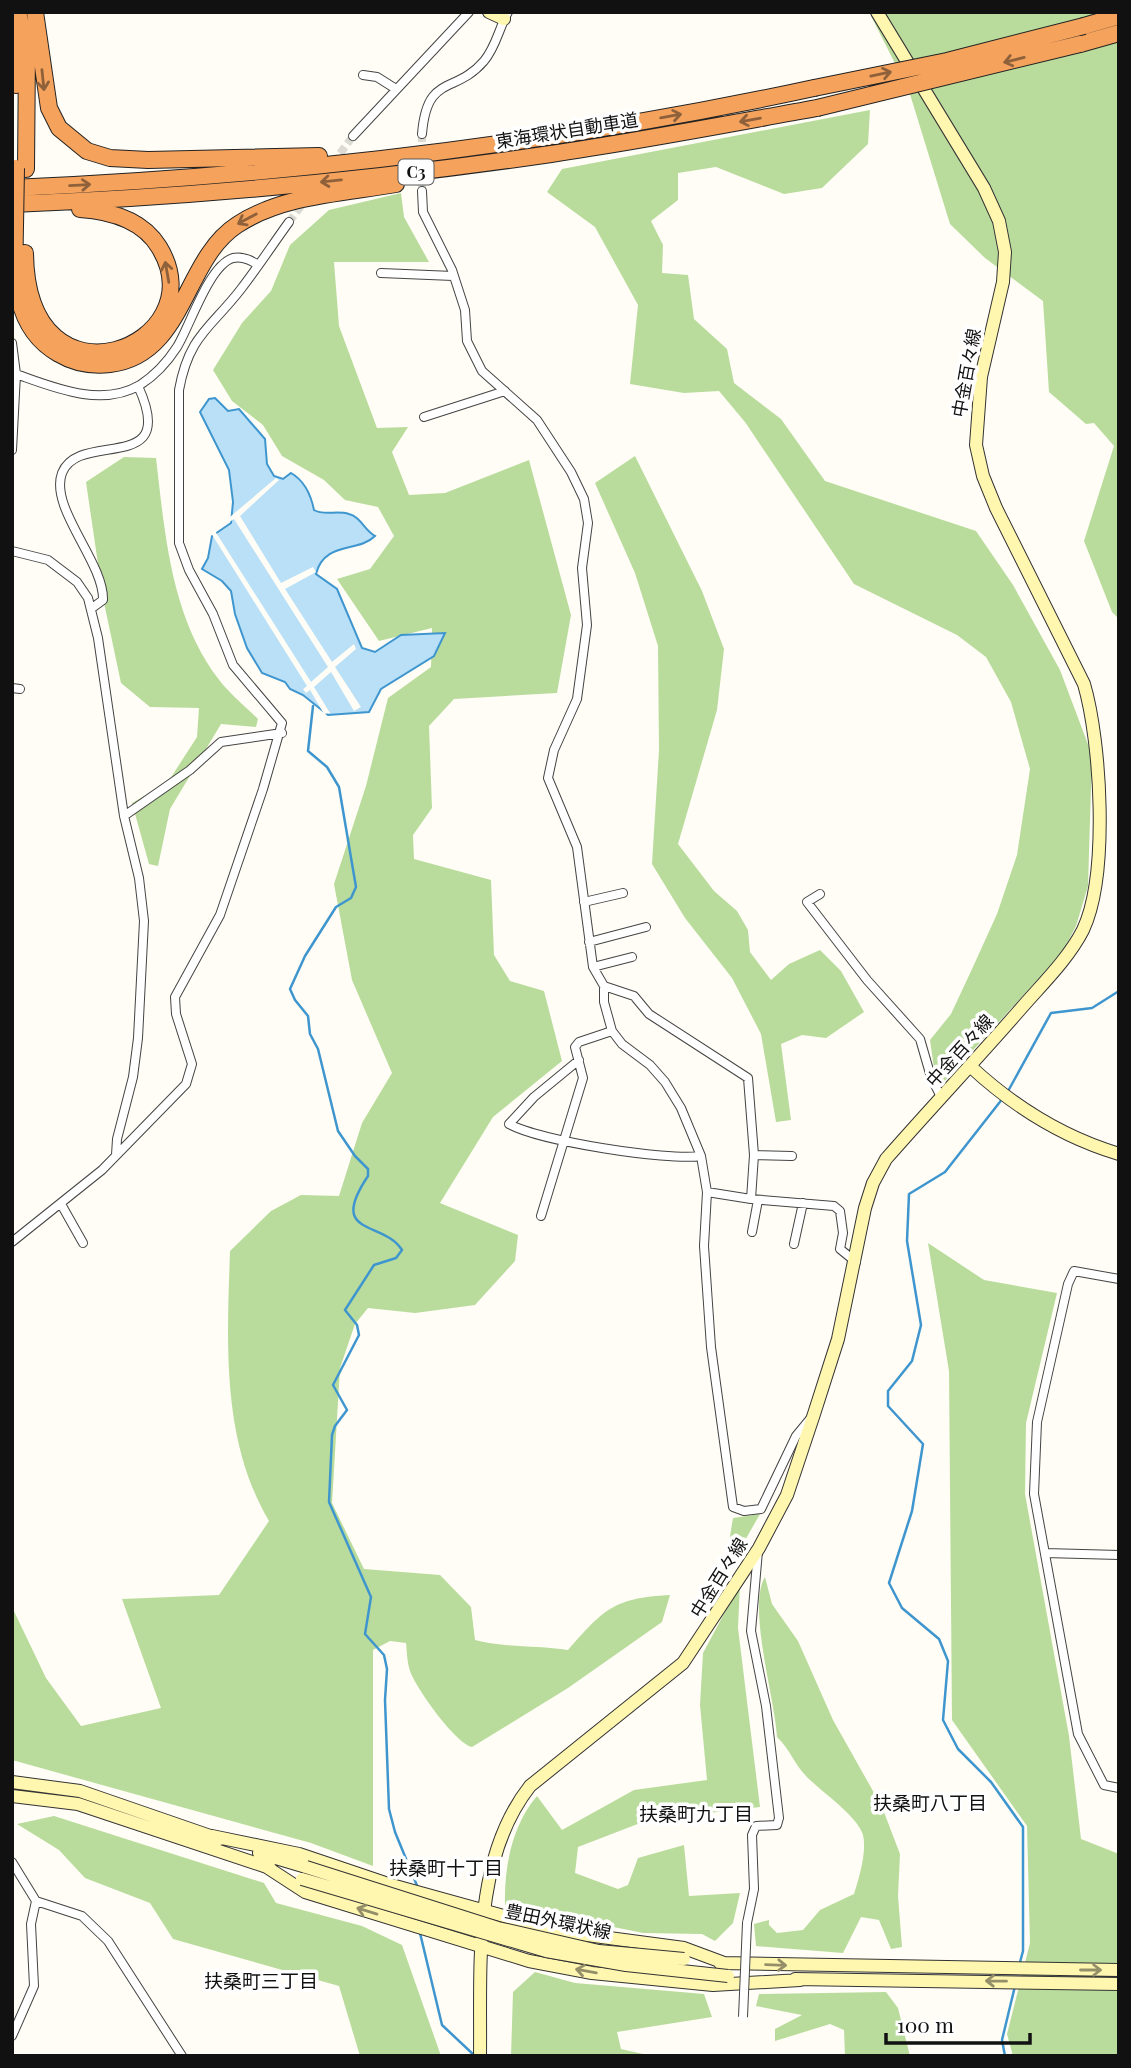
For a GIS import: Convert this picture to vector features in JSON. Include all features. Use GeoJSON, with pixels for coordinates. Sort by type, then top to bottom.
{"type":"FeatureCollection","features":[{"type":"Feature","properties":{"kind":"highway"},"geometry":{"type":"LineString","coordinates":[[18,12],[27,52],[16,285],[22,310],[32,330],[48,347],[69,359],[91,364],[113,364],[136,356],[155,343],[172,323],[212,247],[236,225],[259,213],[295,202],[553,154]]}},
{"type":"Feature","properties":{"kind":"highway"},"geometry":{"type":"LineString","coordinates":[[35,12],[46,98],[53,118],[76,144],[98,155],[148,160],[286,158],[383,153],[551,136]]}},
{"type":"Feature","properties":{"kind":"highway","name":"東海環状自動車道"},"geometry":{"type":"LineString","coordinates":[[12,188],[277,170],[551,136],[947,61],[1119,16]]}},
{"type":"Feature","properties":{"kind":"highway"},"geometry":{"type":"LineString","coordinates":[[12,32],[17,68],[21,169]]}},
{"type":"Feature","properties":{"kind":"highway","name":"東海環状自動車道"},"geometry":{"type":"LineString","coordinates":[[12,204],[295,185],[553,154],[817,108],[1119,33]]}},
{"type":"Feature","properties":{"kind":"highway"},"geometry":{"type":"LineString","coordinates":[[97,211],[124,218],[146,232],[163,254],[169,279],[167,301],[159,320],[133,344],[112,352],[78,350],[57,339],[40,321],[30,299],[17,221],[97,211]]}},
{"type":"Feature","properties":{"kind":"street"},"geometry":{"type":"LineString","coordinates":[[353,136],[469,12]]}},
{"type":"Feature","properties":{"kind":"street"},"geometry":{"type":"LineString","coordinates":[[422,134],[424,110],[433,94],[484,61],[497,39],[506,16],[489,12]]}},
{"type":"Feature","properties":{"kind":"street","name":"中金百々線"},"geometry":{"type":"LineString","coordinates":[[480,2056],[484,1912],[500,1837],[515,1805],[530,1786],[664,1682],[683,1663],[758,1548],[787,1495],[838,1339],[873,1183],[886,1159],[1068,956],[1092,908],[1097,886],[1098,752],[1093,715],[1084,684],[996,508],[983,476],[976,445],[981,377],[1003,282],[1005,252],[999,221],[984,188],[877,12]]}},
{"type":"Feature","properties":{"kind":"street"},"geometry":{"type":"LineString","coordinates":[[363,75],[377,77],[396,89]]}},
{"type":"Feature","properties":{"kind":"street"},"geometry":{"type":"LineString","coordinates":[[422,191],[423,212],[453,276],[464,310],[467,341],[487,378],[537,420],[584,499],[588,523],[582,568],[587,625],[578,699],[554,750],[548,778],[577,847],[593,967],[604,986],[604,1002],[612,1031],[622,1044],[650,1065],[665,1082],[681,1108],[701,1156],[707,1192],[704,1246],[710,1347],[733,1507],[744,1511],[761,1509],[796,1436],[814,1414]]}},
{"type":"Feature","properties":{"kind":"street"},"geometry":{"type":"LineString","coordinates":[[12,1242],[117,1156],[190,1077],[192,1064],[176,1014],[175,997],[220,915],[282,733],[282,723],[278,714],[246,683],[233,666],[214,614],[183,555],[178,534],[178,407],[183,373],[199,337],[241,289],[289,222]]}},
{"type":"Feature","properties":{"kind":"street"},"geometry":{"type":"LineString","coordinates":[[16,374],[79,394],[112,393],[138,386],[176,349],[220,268],[233,258],[258,264]]}},
{"type":"Feature","properties":{"kind":"street"},"geometry":{"type":"LineString","coordinates":[[381,273],[453,276]]}},
{"type":"Feature","properties":{"kind":"street"},"geometry":{"type":"LineString","coordinates":[[12,343],[16,374],[12,450]]}},
{"type":"Feature","properties":{"kind":"street"},"geometry":{"type":"LineString","coordinates":[[92,608],[103,600],[103,586],[69,513],[61,487],[61,475],[78,455],[125,448],[143,435],[150,418],[138,386]]}},
{"type":"Feature","properties":{"kind":"street"},"geometry":{"type":"LineString","coordinates":[[424,417],[505,391]]}},
{"type":"Feature","properties":{"kind":"street"},"geometry":{"type":"LineString","coordinates":[[12,551],[37,555],[58,565],[77,582],[92,608],[124,816],[139,878],[144,921],[138,1038],[133,1077],[117,1139],[117,1156]]}},
{"type":"Feature","properties":{"kind":"street"},"geometry":{"type":"LineString","coordinates":[[124,816],[190,769],[221,742],[282,733]]}},
{"type":"Feature","properties":{"kind":"street"},"geometry":{"type":"LineString","coordinates":[[584,902],[623,893]]}},
{"type":"Feature","properties":{"kind":"street"},"geometry":{"type":"LineString","coordinates":[[820,894],[807,902],[867,980],[920,1039],[931,1077],[941,1097]]}},
{"type":"Feature","properties":{"kind":"street"},"geometry":{"type":"LineString","coordinates":[[589,942],[646,927]]}},
{"type":"Feature","properties":{"kind":"street"},"geometry":{"type":"LineString","coordinates":[[593,967],[632,957]]}},
{"type":"Feature","properties":{"kind":"street"},"geometry":{"type":"LineString","coordinates":[[604,986],[634,996],[649,1013],[748,1078],[754,1155],[755,1200],[752,1232]]}},
{"type":"Feature","properties":{"kind":"street"},"geometry":{"type":"LineString","coordinates":[[541,1216],[584,1075],[575,1048],[579,1042],[612,1031]]}},
{"type":"Feature","properties":{"kind":"street"},"geometry":{"type":"LineString","coordinates":[[579,1060],[534,1097],[509,1124],[563,1140],[647,1154],[701,1156]]}},
{"type":"Feature","properties":{"kind":"street"},"geometry":{"type":"LineString","coordinates":[[970,1066],[1031,1115],[1082,1143],[1119,1154]]}},
{"type":"Feature","properties":{"kind":"street"},"geometry":{"type":"LineString","coordinates":[[754,1155],[792,1156]]}},
{"type":"Feature","properties":{"kind":"street"},"geometry":{"type":"LineString","coordinates":[[707,1192],[755,1200],[834,1206],[840,1210],[843,1233],[841,1249],[856,1262]]}},
{"type":"Feature","properties":{"kind":"street"},"geometry":{"type":"LineString","coordinates":[[794,1244],[803,1203]]}},
{"type":"Feature","properties":{"kind":"street"},"geometry":{"type":"LineString","coordinates":[[61,1204],[83,1243]]}},
{"type":"Feature","properties":{"kind":"street"},"geometry":{"type":"LineString","coordinates":[[1119,1279],[1074,1271],[1068,1284],[1037,1422],[1034,1494],[1078,1734],[1104,1786],[1119,1787]]}},
{"type":"Feature","properties":{"kind":"street"},"geometry":{"type":"LineString","coordinates":[[743,2017],[747,1923],[754,1889],[752,1835],[756,1826],[777,1825],[779,1818],[766,1706],[751,1632],[758,1548]]}},
{"type":"Feature","properties":{"kind":"street"},"geometry":{"type":"LineString","coordinates":[[1045,1553],[1119,1555]]}},
{"type":"Feature","properties":{"kind":"street","name":"豊田外環状線"},"geometry":{"type":"LineString","coordinates":[[12,1782],[53,1792],[265,1866],[304,1873],[498,1928],[599,1951],[684,1959],[728,1970],[800,1980],[888,1973]]}},
{"type":"Feature","properties":{"kind":"street","name":"豊田外環状線"},"geometry":{"type":"LineString","coordinates":[[12,1796],[80,1791],[212,1836],[304,1873],[546,1951],[626,1965],[728,1970],[1064,1976],[1119,1970]]}},
{"type":"Feature","properties":{"kind":"street"},"geometry":{"type":"LineString","coordinates":[[212,1836],[299,1854],[484,1912],[579,1934],[684,1948],[728,1970]]}},
{"type":"Feature","properties":{"kind":"street"},"geometry":{"type":"LineString","coordinates":[[12,1862],[36,1901],[82,1916],[108,1941],[182,2056]]}},
{"type":"Feature","properties":{"kind":"street"},"geometry":{"type":"LineString","coordinates":[[265,1866],[305,1892],[482,1948],[592,1973],[662,1981],[757,1985],[800,1980]]}},
{"type":"Feature","properties":{"kind":"street"},"geometry":{"type":"LineString","coordinates":[[12,2036],[34,1986],[31,1924],[36,1901]]}},
{"type":"Feature","properties":{"kind":"street","name":"豊田外環状線"},"geometry":{"type":"LineString","coordinates":[[1064,1976],[1119,1984]]}},
{"type":"Feature","properties":{"kind":"green space"},"geometry":{"type":"Polygon","coordinates":[[[869,12],[1119,12],[1119,619],[1112,612],[1084,541],[1114,446],[1094,423],[1086,424],[1049,392],[1043,301],[985,258],[950,224],[909,91],[869,12]]]}},
{"type":"Feature","properties":{"kind":"green space"},"geometry":{"type":"Polygon","coordinates":[[[870,110],[868,144],[822,188],[784,194],[716,167],[678,173],[678,200],[651,221],[663,245],[662,273],[688,275],[694,319],[727,349],[734,383],[781,419],[825,481],[976,531],[1013,585],[1060,670],[1092,755],[1088,886],[1076,926],[1062,953],[942,1084],[934,1068],[930,1040],[951,1014],[997,914],[1017,855],[1030,769],[1011,702],[986,657],[957,635],[854,584],[745,422],[719,391],[684,393],[630,384],[638,305],[595,227],[547,192],[562,169],[870,110]]]}},
{"type":"Feature","properties":{"kind":"green space"},"geometry":{"type":"Polygon","coordinates":[[[401,193],[404,217],[429,262],[334,262],[339,326],[377,428],[408,427],[392,452],[409,495],[445,493],[529,460],[571,615],[557,693],[454,699],[429,726],[432,808],[413,835],[414,859],[491,880],[494,955],[510,981],[544,991],[562,1061],[493,1117],[440,1203],[518,1235],[515,1261],[475,1305],[415,1313],[368,1308],[355,1324],[340,1368],[332,1503],[364,1569],[440,1575],[471,1607],[475,1640],[568,1650],[611,1608],[636,1599],[670,1595],[662,1622],[568,1688],[472,1747],[446,1726],[420,1689],[410,1671],[406,1643],[390,1641],[373,1650],[373,1866],[311,1843],[12,1760],[12,1607],[46,1678],[81,1726],[161,1708],[122,1599],[219,1595],[269,1521],[253,1490],[242,1457],[230,1390],[230,1251],[271,1211],[301,1195],[339,1196],[362,1123],[392,1073],[352,980],[334,884],[366,786],[388,698],[431,667],[432,628],[379,641],[337,579],[370,569],[394,536],[378,507],[345,500],[324,480],[282,456],[263,425],[232,401],[213,370],[242,323],[271,291],[290,245],[329,210],[401,193]]]}},
{"type":"Feature","properties":{"kind":"green space"},"geometry":{"type":"Polygon","coordinates":[[[635,456],[702,591],[724,649],[717,710],[678,844],[714,891],[737,911],[748,930],[750,952],[771,980],[789,964],[820,950],[841,971],[864,1012],[826,1038],[802,1035],[781,1044],[791,1120],[776,1122],[761,1034],[732,978],[685,918],[652,864],[659,750],[658,646],[635,573],[595,483],[635,456]]]}},
{"type":"Feature","properties":{"kind":"green space"},"geometry":{"type":"Polygon","coordinates":[[[124,457],[156,458],[167,546],[173,575],[191,631],[220,681],[258,719],[256,727],[221,724],[170,809],[158,866],[149,864],[132,803],[168,782],[197,737],[199,708],[150,707],[121,683],[103,598],[86,482],[124,457]]]}},
{"type":"Feature","properties":{"kind":"green space"},"geometry":{"type":"Polygon","coordinates":[[[928,1243],[984,1280],[1057,1293],[1026,1423],[1025,1494],[1069,1736],[1081,1839],[1119,1854],[1119,2056],[1013,2056],[1007,2034],[1030,1943],[1027,1826],[952,1720],[949,1371],[928,1243]]]}},
{"type":"Feature","properties":{"kind":"green space"},"geometry":{"type":"Polygon","coordinates":[[[760,1514],[723,1579],[733,1518],[760,1514]]]}},
{"type":"Feature","properties":{"kind":"green space"},"geometry":{"type":"Polygon","coordinates":[[[765,1577],[772,1604],[798,1641],[833,1720],[882,1807],[900,1854],[898,1896],[902,1947],[891,1949],[879,1920],[861,1917],[843,1953],[756,1946],[754,1924],[769,1920],[769,1925],[777,1933],[803,1930],[820,1910],[854,1894],[864,1849],[863,1835],[854,1820],[806,1776],[777,1737],[760,1630],[760,1591],[765,1577]]]}},
{"type":"Feature","properties":{"kind":"green space"},"geometry":{"type":"Polygon","coordinates":[[[740,1584],[738,1628],[760,1807],[648,1820],[578,1847],[575,1873],[618,1889],[628,1885],[638,1858],[684,1845],[689,1896],[740,1893],[733,1923],[715,1941],[702,1934],[643,1933],[505,1905],[511,1847],[521,1820],[537,1796],[562,1830],[634,1790],[707,1780],[700,1705],[703,1653],[740,1584]]]}},
{"type":"Feature","properties":{"kind":"green space"},"geometry":{"type":"Polygon","coordinates":[[[54,1816],[264,1883],[276,1903],[362,1926],[402,1945],[441,2056],[360,2056],[339,1986],[173,1939],[150,1903],[85,1878],[59,1850],[17,1824],[54,1816]]]}},
{"type":"Feature","properties":{"kind":"green space"},"geometry":{"type":"Polygon","coordinates":[[[535,1972],[575,1983],[704,1994],[712,2017],[617,2032],[621,2049],[652,2056],[511,2056],[513,1992],[535,1972]]]}},
{"type":"Feature","properties":{"kind":"green space"},"geometry":{"type":"Polygon","coordinates":[[[886,1992],[898,2008],[910,2056],[845,2056],[844,2030],[830,2024],[775,2041],[775,2029],[802,2015],[756,2006],[759,1994],[886,1992]]]}},
{"type":"Feature","properties":{"kind":"water"},"geometry":{"type":"Polygon","coordinates":[[[215,398],[228,411],[239,409],[265,439],[267,464],[274,476],[283,479],[291,473],[307,489],[314,510],[353,516],[375,536],[326,557],[316,574],[337,589],[362,648],[375,652],[401,635],[445,633],[434,656],[381,689],[369,712],[328,715],[303,695],[290,689],[285,682],[262,673],[247,648],[235,614],[231,591],[222,581],[202,569],[208,558],[212,536],[231,523],[233,502],[229,470],[200,412],[209,399],[215,398]]]}},
{"type":"Feature","properties":{"kind":"pier"},"geometry":{"type":"Polygon","coordinates":[[[276,478],[279,480],[240,516],[281,583],[313,567],[316,572],[285,589],[332,662],[354,644],[356,649],[335,667],[361,707],[354,711],[331,672],[314,687],[330,713],[324,714],[310,690],[306,693],[303,689],[307,686],[211,533],[276,478]],[[234,519],[215,531],[311,682],[328,667],[234,519]]]}},
{"type":"Feature","properties":{"kind":"waterway"},"geometry":{"type":"LineString","coordinates":[[313,706],[308,751],[327,767],[339,787],[356,887],[351,898],[336,907],[305,956],[290,989],[308,1016],[310,1034],[318,1049],[338,1131],[355,1156],[368,1169],[368,1176],[357,1195],[353,1209],[356,1218],[363,1225],[383,1234],[402,1250],[396,1258],[374,1265],[345,1310],[357,1325],[359,1335],[333,1385],[347,1410],[332,1435],[329,1502],[371,1597],[365,1634],[384,1655],[387,1669],[385,1700],[389,1809],[395,1832],[418,1888]]}},
{"type":"Feature","properties":{"kind":"waterway"},"geometry":{"type":"LineString","coordinates":[[1007,1093],[1051,1013],[1092,1008],[1119,991]]}},
{"type":"Feature","properties":{"kind":"waterway"},"geometry":{"type":"LineString","coordinates":[[1003,1098],[945,1172],[909,1194],[907,1241],[921,1325],[912,1361],[888,1391],[888,1406],[923,1444],[912,1511],[889,1583],[902,1608],[939,1639],[948,1661],[943,1720],[958,1749],[991,1782],[1023,1827],[1023,1951],[1019,1966]]}},
{"type":"Feature","properties":{"kind":"waterway"},"geometry":{"type":"LineString","coordinates":[[420,1933],[442,2025],[475,2056]]}},
{"type":"Feature","properties":{"kind":"waterway"},"geometry":{"type":"LineString","coordinates":[[1005,2056],[1002,2040],[1015,1986]]}},
{"type":"Feature","properties":{"kind":"tunnel"},"geometry":{"type":"LineString","coordinates":[[422,134],[422,191]]}},
{"type":"Feature","properties":{"kind":"tunnel"},"geometry":{"type":"LineString","coordinates":[[333,163],[353,136]]}},
{"type":"Feature","properties":{"kind":"tunnel"},"geometry":{"type":"LineString","coordinates":[[289,222],[304,202]]}},
{"type":"Feature","properties":{"kind":"district","name":"扶桑町八丁目"},"geometry":{"type":"Point","coordinates":[930,1803]}},
{"type":"Feature","properties":{"kind":"district","name":"扶桑町九丁目"},"geometry":{"type":"Point","coordinates":[696,1814]}},
{"type":"Feature","properties":{"kind":"district","name":"扶桑町十丁目"},"geometry":{"type":"Point","coordinates":[446,1868]}},
{"type":"Feature","properties":{"kind":"district","name":"扶桑町三丁目"},"geometry":{"type":"Point","coordinates":[261,1981]}}]}
